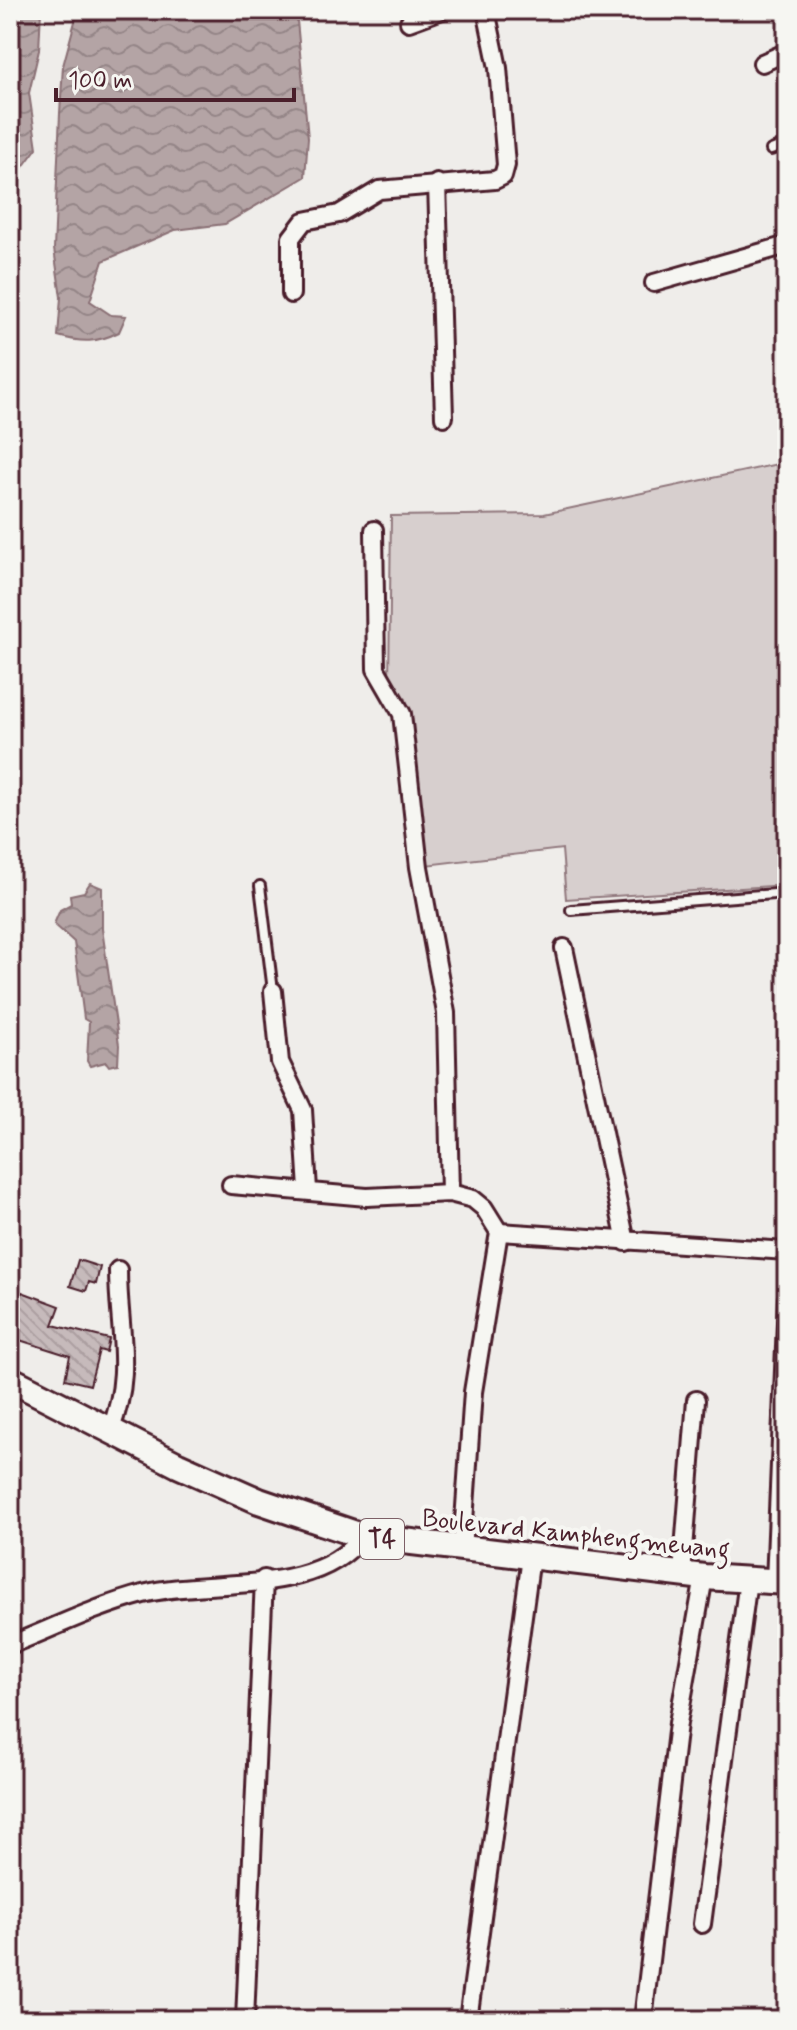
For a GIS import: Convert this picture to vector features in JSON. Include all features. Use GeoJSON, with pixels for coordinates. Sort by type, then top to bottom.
{"type":"FeatureCollection","features":[{"type":"Feature","properties":{"kind":"main road","name":"Boulevard Kamphengmeuang"},"geometry":{"type":"LineString","coordinates":[[10,1379],[110,1431],[259,1501],[362,1536],[693,1576],[781,1582]]}},
{"type":"Feature","properties":{"kind":"street"},"geometry":{"type":"LineString","coordinates":[[291,294],[291,238],[304,221],[339,214],[379,190],[495,180],[503,176],[506,165],[498,68],[486,10]]}},
{"type":"Feature","properties":{"kind":"street"},"geometry":{"type":"LineString","coordinates":[[409,22],[431,12]]}},
{"type":"Feature","properties":{"kind":"street"},"geometry":{"type":"LineString","coordinates":[[762,63],[787,52]]}},
{"type":"Feature","properties":{"kind":"street"},"geometry":{"type":"LineString","coordinates":[[437,183],[444,417]]}},
{"type":"Feature","properties":{"kind":"street"},"geometry":{"type":"LineString","coordinates":[[654,283],[787,245]]}},
{"type":"Feature","properties":{"kind":"street"},"geometry":{"type":"LineString","coordinates":[[374,530],[376,669],[402,714],[419,867],[446,1013],[450,1193]]}},
{"type":"Feature","properties":{"kind":"street"},"geometry":{"type":"LineString","coordinates":[[564,948],[626,1242]]}},
{"type":"Feature","properties":{"kind":"street"},"geometry":{"type":"LineString","coordinates":[[273,991],[280,1062],[303,1110],[308,1190]]}},
{"type":"Feature","properties":{"kind":"street"},"geometry":{"type":"LineString","coordinates":[[231,1185],[367,1197],[450,1193],[473,1199],[484,1208],[499,1232],[473,1392],[462,1550]]}},
{"type":"Feature","properties":{"kind":"street"},"geometry":{"type":"LineString","coordinates":[[499,1232],[787,1251]]}},
{"type":"Feature","properties":{"kind":"street"},"geometry":{"type":"LineString","coordinates":[[110,1431],[123,1400],[125,1379],[118,1270]]}},
{"type":"Feature","properties":{"kind":"street"},"geometry":{"type":"LineString","coordinates":[[781,1582],[787,1299]]}},
{"type":"Feature","properties":{"kind":"street"},"geometry":{"type":"LineString","coordinates":[[643,2020],[693,1576],[696,1400]]}},
{"type":"Feature","properties":{"kind":"street"},"geometry":{"type":"LineString","coordinates":[[10,1645],[138,1595],[168,1588],[309,1575],[332,1566],[350,1552],[362,1536]]}},
{"type":"Feature","properties":{"kind":"street"},"geometry":{"type":"LineString","coordinates":[[468,2020],[531,1557]]}},
{"type":"Feature","properties":{"kind":"street"},"geometry":{"type":"LineString","coordinates":[[245,2020],[264,1579]]}},
{"type":"Feature","properties":{"kind":"street"},"geometry":{"type":"LineString","coordinates":[[702,1924],[748,1580]]}},
{"type":"Feature","properties":{"kind":"lane"},"geometry":{"type":"LineString","coordinates":[[771,150],[787,144]]}},
{"type":"Feature","properties":{"kind":"lane"},"geometry":{"type":"LineString","coordinates":[[260,886],[273,991]]}},
{"type":"Feature","properties":{"kind":"lane"},"geometry":{"type":"LineString","coordinates":[[571,910],[787,893]]}},
{"type":"Feature","properties":{"kind":"shaded area"},"geometry":{"type":"Polygon","coordinates":[[[787,462],[787,885],[566,899],[562,849],[426,865],[406,699],[389,685],[391,516],[544,514],[787,462]]]}},
{"type":"Feature","properties":{"kind":"water"},"geometry":{"type":"Polygon","coordinates":[[[10,10],[41,10],[39,50],[29,93],[37,148],[19,172],[10,174],[10,10]]]}},
{"type":"Feature","properties":{"kind":"water"},"geometry":{"type":"Polygon","coordinates":[[[114,10],[296,10],[308,138],[305,177],[225,224],[175,230],[103,261],[90,301],[111,315],[126,316],[119,332],[82,341],[58,336],[61,297],[54,249],[63,66],[77,14],[114,10]]]}},
{"type":"Feature","properties":{"kind":"water"},"geometry":{"type":"Polygon","coordinates":[[[90,883],[102,888],[102,929],[119,1045],[118,1064],[109,1066],[106,1062],[90,1066],[87,1061],[89,1022],[84,1019],[74,942],[54,924],[60,910],[71,904],[70,895],[84,892],[90,883]]]}},
{"type":"Feature","properties":{"kind":"building"},"geometry":{"type":"Polygon","coordinates":[[[78,1260],[100,1267],[96,1284],[89,1282],[86,1291],[70,1286],[78,1260]]]}},
{"type":"Feature","properties":{"kind":"building"},"geometry":{"type":"Polygon","coordinates":[[[22,1292],[60,1306],[53,1325],[109,1339],[106,1352],[99,1350],[90,1385],[65,1379],[70,1356],[10,1337],[10,1297],[18,1300],[22,1292]]]}}]}
